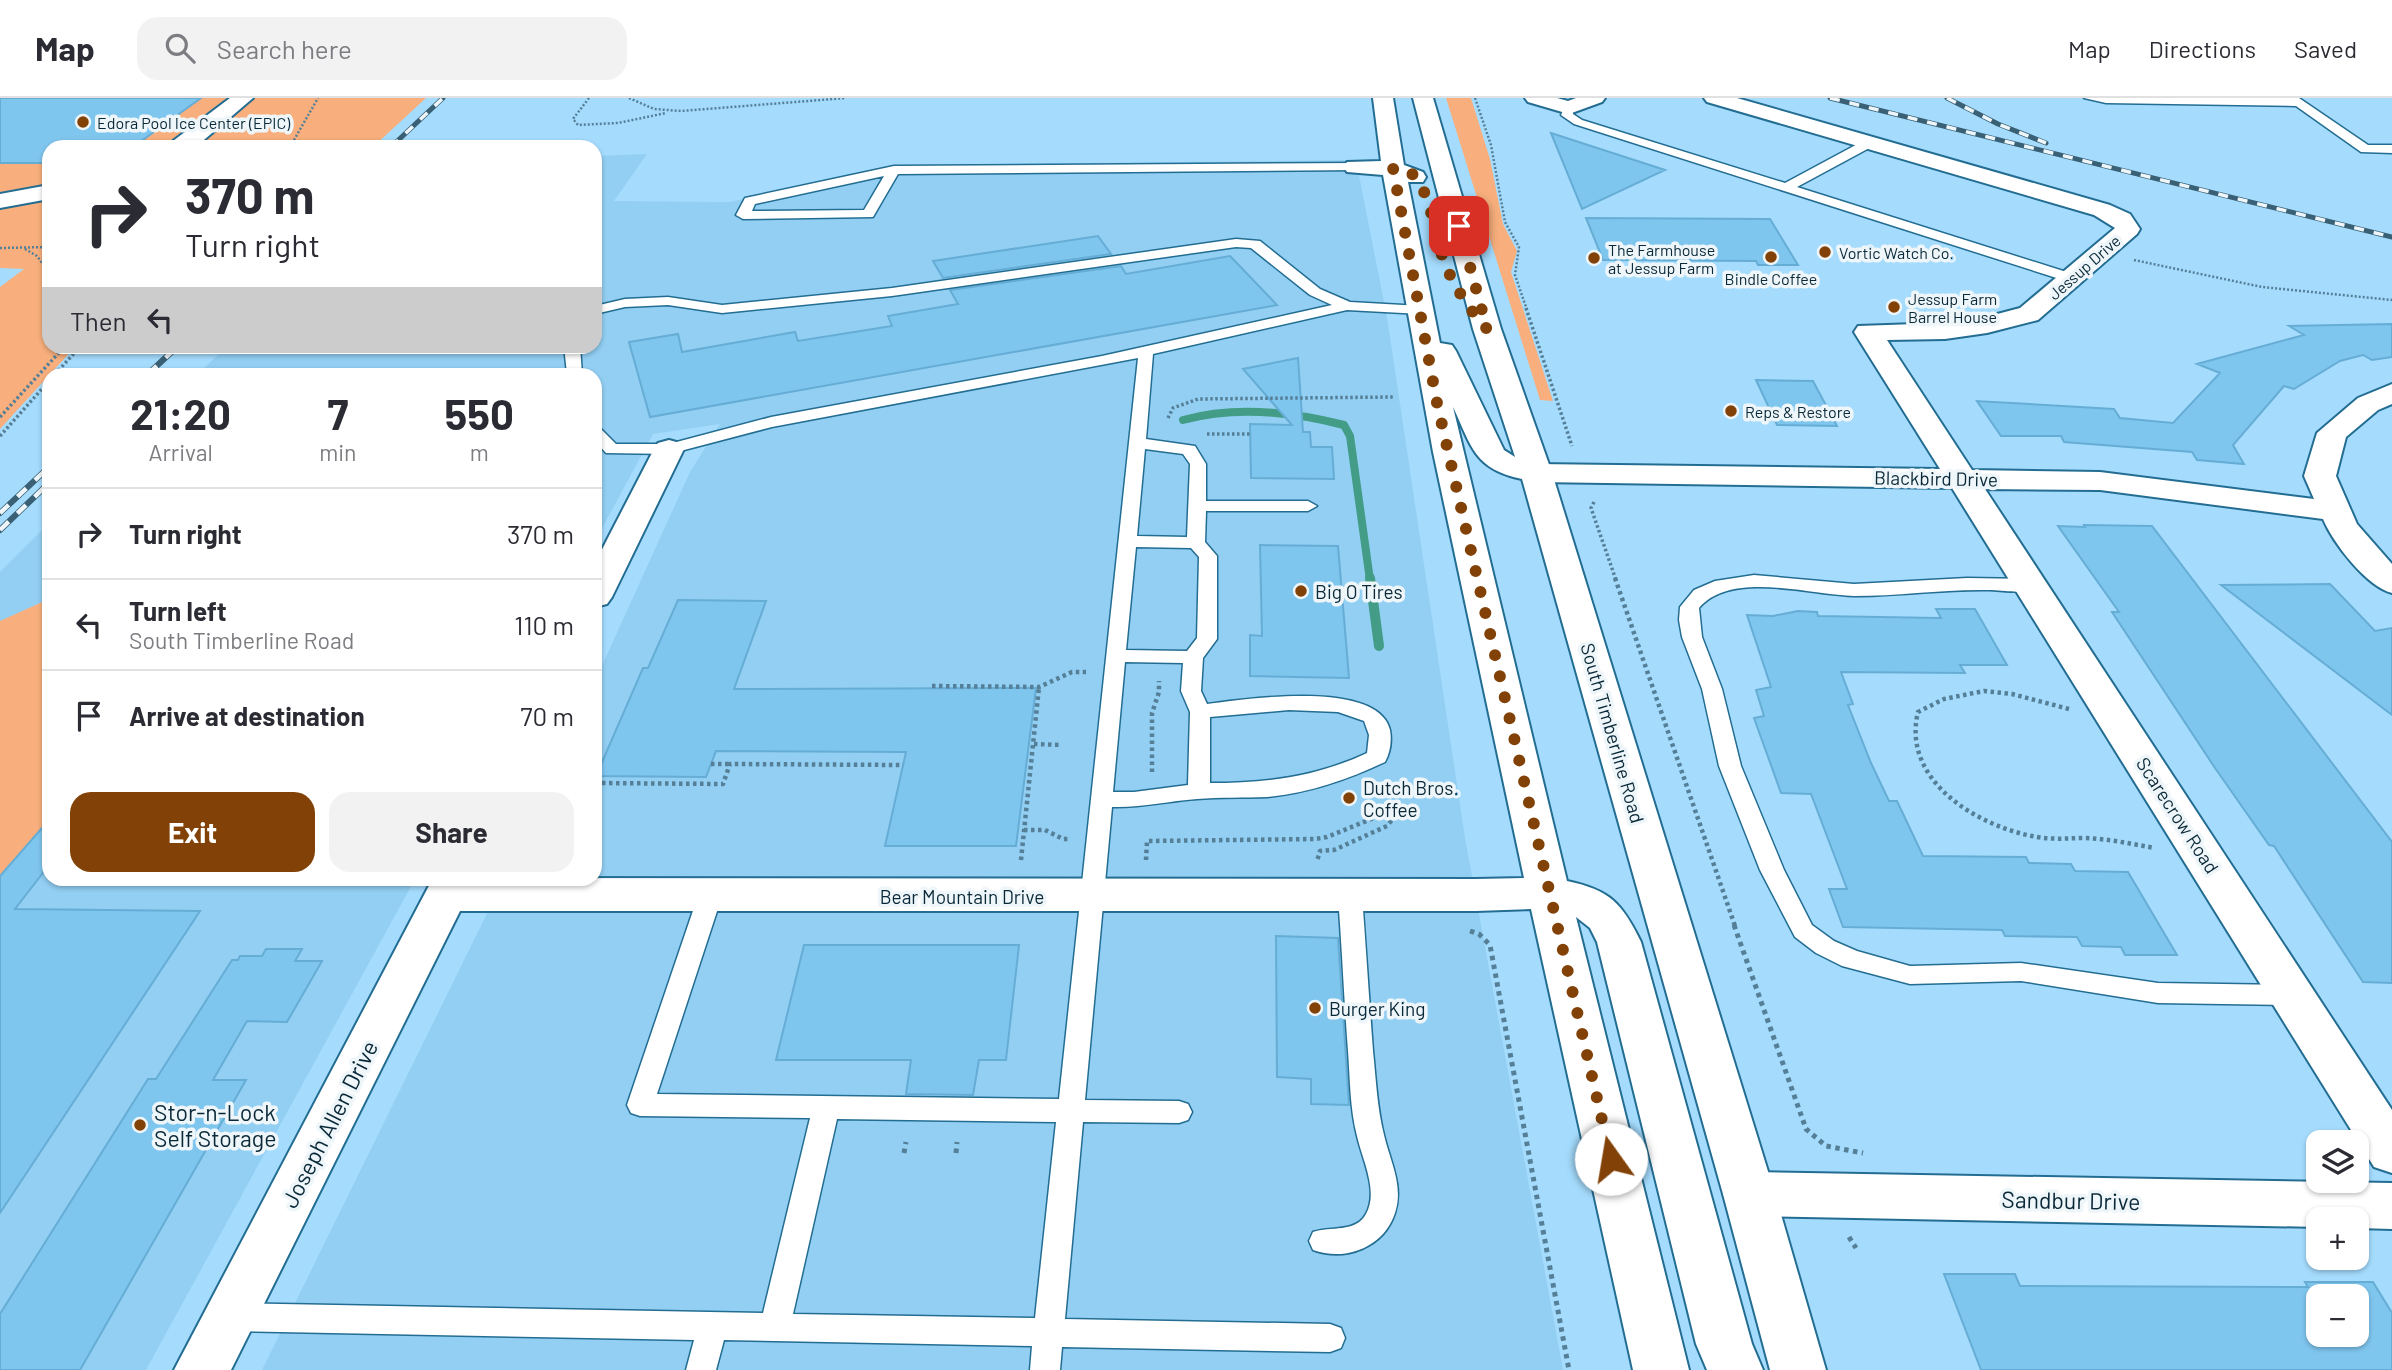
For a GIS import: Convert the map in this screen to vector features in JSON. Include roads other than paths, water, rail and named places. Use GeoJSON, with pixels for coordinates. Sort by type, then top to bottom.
{"type":"FeatureCollection","features":[{"type":"Feature","properties":{"kind":"street"},"geometry":{"type":"LineString","coordinates":[[188,140],[243,98]]}},
{"type":"Feature","properties":{"kind":"street"},"geometry":{"type":"LineString","coordinates":[[1383,98],[1393,168],[1437,403],[1549,896],[1661,1370]]}},
{"type":"Feature","properties":{"kind":"street","name":"South Timberline Road"},"geometry":{"type":"LineString","coordinates":[[1423,98],[1487,329],[1536,473],[1749,1194],[1798,1370]]}},
{"type":"Feature","properties":{"kind":"street"},"geometry":{"type":"LineString","coordinates":[[1535,98],[1569,108],[1595,98]]}},
{"type":"Feature","properties":{"kind":"street","name":"Jessup Drive"},"geometry":{"type":"LineString","coordinates":[[1714,98],[2102,210],[2121,219],[2128,229],[2029,314],[1987,325],[1945,331],[1868,332],[1963,479]]}},
{"type":"Feature","properties":{"kind":"street"},"geometry":{"type":"LineString","coordinates":[[1355,167],[1393,168],[1406,171],[1416,178],[1428,204],[1444,261],[1470,309],[1487,329]]}},
{"type":"Feature","properties":{"kind":"street"},"geometry":{"type":"LineString","coordinates":[[0,201],[42,193]]}},
{"type":"Feature","properties":{"kind":"street","name":"Blackbird Drive"},"geometry":{"type":"LineString","coordinates":[[1420,304],[1491,455],[1512,468],[1536,473],[2100,481],[2335,511]]}},
{"type":"Feature","properties":{"kind":"street"},"geometry":{"type":"LineString","coordinates":[[2392,393],[2368,404],[2332,433],[2320,476],[2342,526],[2368,560],[2392,583]]}},
{"type":"Feature","properties":{"kind":"street"},"geometry":{"type":"LineString","coordinates":[[602,583],[669,449]]}},
{"type":"Feature","properties":{"kind":"street","name":"Scarecrow Road"},"geometry":{"type":"LineString","coordinates":[[1963,479],[2392,1152]]}},
{"type":"Feature","properties":{"kind":"street","name":"Bear Mountain Drive"},"geometry":{"type":"LineString","coordinates":[[451,887],[710,896],[1350,895],[1471,912],[1549,896],[1570,898],[1588,904],[1604,915],[1619,942],[1724,1345],[1735,1370]]}},
{"type":"Feature","properties":{"kind":"street","name":"Joseph Allen Drive"},"geometry":{"type":"LineString","coordinates":[[202,1370],[451,887]]}},
{"type":"Feature","properties":{"kind":"street","name":"Sandbur Drive"},"geometry":{"type":"LineString","coordinates":[[1749,1194],[2392,1206]]}},
{"type":"Feature","properties":{"kind":"lane"},"geometry":{"type":"LineString","coordinates":[[2090,98],[2294,100],[2365,149],[2392,149]]}},
{"type":"Feature","properties":{"kind":"lane"},"geometry":{"type":"LineString","coordinates":[[1569,108],[1567,115],[1578,122],[2071,278]]}},
{"type":"Feature","properties":{"kind":"lane"},"geometry":{"type":"LineString","coordinates":[[1786,188],[1869,143]]}},
{"type":"Feature","properties":{"kind":"lane"},"geometry":{"type":"LineString","coordinates":[[894,170],[867,214],[743,215],[750,201],[894,170],[1180,177],[1355,167]]}},
{"type":"Feature","properties":{"kind":"lane"},"geometry":{"type":"LineString","coordinates":[[961,170],[958,183],[1028,183]]}},
{"type":"Feature","properties":{"kind":"lane"},"geometry":{"type":"LineString","coordinates":[[602,308],[625,303],[668,301],[722,309],[892,292],[1236,243],[1255,244],[1315,292],[1347,306]]}},
{"type":"Feature","properties":{"kind":"lane"},"geometry":{"type":"LineString","coordinates":[[602,439],[612,449],[669,449],[771,422],[1146,351],[1347,306],[1420,304]]}},
{"type":"Feature","properties":{"kind":"lane"},"geometry":{"type":"LineString","coordinates":[[1045,1370],[1146,351]]}},
{"type":"Feature","properties":{"kind":"lane"},"geometry":{"type":"LineString","coordinates":[[1137,443],[1189,450],[1198,464],[1196,542],[1208,555],[1207,639],[1193,657],[1191,691],[1200,712],[1199,791]]}},
{"type":"Feature","properties":{"kind":"lane"},"geometry":{"type":"LineString","coordinates":[[1197,506],[1307,506]]}},
{"type":"Feature","properties":{"kind":"lane"},"geometry":{"type":"LineString","coordinates":[[1127,541],[1196,542]]}},
{"type":"Feature","properties":{"kind":"lane"},"geometry":{"type":"LineString","coordinates":[[2031,586],[1967,584],[1854,590],[1754,580],[1715,587],[1701,594],[1690,607],[1692,638],[1712,689],[1730,766],[1772,870],[1803,930],[1825,947],[1851,959],[1910,975],[2021,972],[2158,993],[2291,995]]}},
{"type":"Feature","properties":{"kind":"lane"},"geometry":{"type":"LineString","coordinates":[[1116,656],[1193,657]]}},
{"type":"Feature","properties":{"kind":"lane"},"geometry":{"type":"LineString","coordinates":[[1101,799],[1134,800],[1199,791],[1255,791],[1305,786],[1377,757],[1381,743],[1379,729],[1371,716],[1353,708],[1323,704],[1255,704],[1200,712]]}},
{"type":"Feature","properties":{"kind":"lane"},"geometry":{"type":"LineString","coordinates":[[1323,1241],[1362,1237],[1375,1226],[1382,1212],[1383,1180],[1369,1129],[1350,895]]}},
{"type":"Feature","properties":{"kind":"lane"},"geometry":{"type":"LineString","coordinates":[[710,896],[640,1105],[1179,1112]]}},
{"type":"Feature","properties":{"kind":"lane"},"geometry":{"type":"LineString","coordinates":[[775,1327],[826,1107]]}},
{"type":"Feature","properties":{"kind":"lane"},"geometry":{"type":"LineString","coordinates":[[229,1317],[1329,1338]]}},
{"type":"Feature","properties":{"kind":"lane"},"geometry":{"type":"LineString","coordinates":[[701,1370],[713,1326]]}},
{"type":"Feature","properties":{"kind":"waterway"},"geometry":{"type":"LineString","coordinates":[[1183,420],[1223,413],[1264,412],[1344,425],[1350,436],[1370,580]]}},
{"type":"Feature","properties":{"kind":"waterway"},"geometry":{"type":"LineString","coordinates":[[1370,578],[1379,646]]}},
{"type":"Feature","properties":{"kind":"railway"},"geometry":{"type":"LineString","coordinates":[[398,140],[443,98]]}},
{"type":"Feature","properties":{"kind":"railway"},"geometry":{"type":"LineString","coordinates":[[1830,98],[2392,237]]}},
{"type":"Feature","properties":{"kind":"railway"},"geometry":{"type":"LineString","coordinates":[[1947,98],[1998,124],[2046,143]]}},
{"type":"Feature","properties":{"kind":"railway"},"geometry":{"type":"LineString","coordinates":[[154,368],[169,354]]}},
{"type":"Feature","properties":{"kind":"railway"},"geometry":{"type":"LineString","coordinates":[[0,513],[42,474]]}},
{"type":"Feature","properties":{"kind":"railway"},"geometry":{"type":"LineString","coordinates":[[0,530],[42,490]]}},
{"type":"Feature","properties":{"kind":"place","name":"Edora Pool Ice Center (EPIC)"},"geometry":{"type":"Point","coordinates":[83,122]}},
{"type":"Feature","properties":{"kind":"place","name":"Vortic Watch Co."},"geometry":{"type":"Point","coordinates":[1825,252]}},
{"type":"Feature","properties":{"kind":"place","name":"Bindle Coffee"},"geometry":{"type":"Point","coordinates":[1771,257]}},
{"type":"Feature","properties":{"kind":"place","name":"The Farmhouse at Jessup Farm"},"geometry":{"type":"Point","coordinates":[1594,258]}},
{"type":"Feature","properties":{"kind":"place","name":"Jessup Farm Barrel House"},"geometry":{"type":"Point","coordinates":[1894,307]}},
{"type":"Feature","properties":{"kind":"place","name":"Reps & Restore"},"geometry":{"type":"Point","coordinates":[1731,411]}},
{"type":"Feature","properties":{"kind":"place","name":"Big O Tires"},"geometry":{"type":"Point","coordinates":[1301,591]}},
{"type":"Feature","properties":{"kind":"place","name":"Dutch Bros. Coffee"},"geometry":{"type":"Point","coordinates":[1349,798]}},
{"type":"Feature","properties":{"kind":"place","name":"Burger King"},"geometry":{"type":"Point","coordinates":[1315,1008]}},
{"type":"Feature","properties":{"kind":"place","name":"Stor-n-Lock Self Storage"},"geometry":{"type":"Point","coordinates":[140,1125]}}]}
